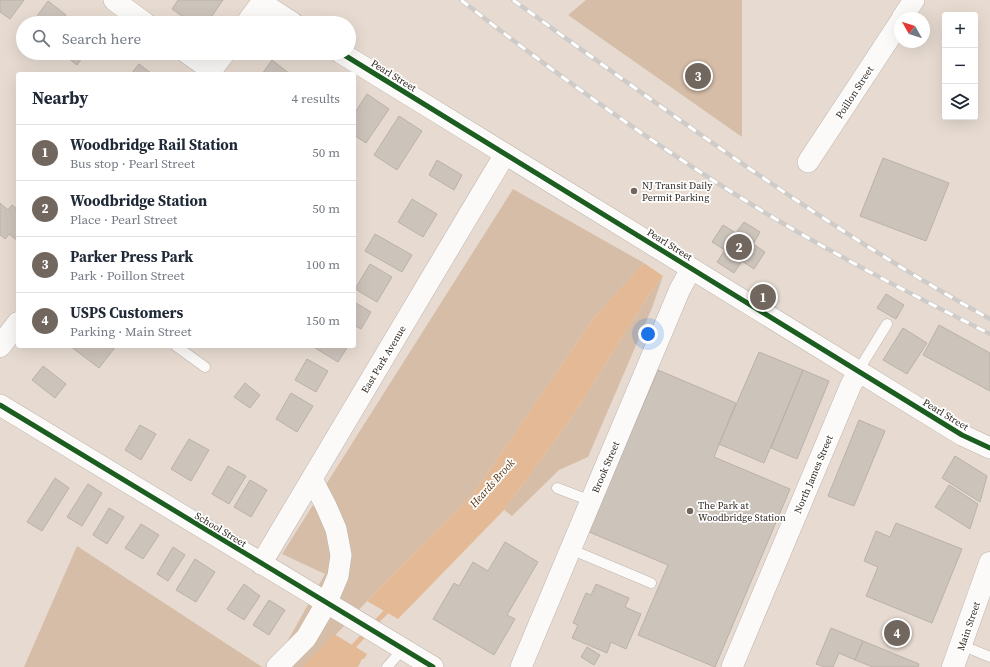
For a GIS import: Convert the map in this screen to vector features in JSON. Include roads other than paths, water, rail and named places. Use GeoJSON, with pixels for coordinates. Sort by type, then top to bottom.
{"type":"FeatureCollection","features":[{"type":"Feature","properties":{"kind":"main road"},"geometry":{"type":"LineString","coordinates":[[251,16],[263,1]]}},
{"type":"Feature","properties":{"kind":"main road"},"geometry":{"type":"LineString","coordinates":[[210,72],[219,60]]}},
{"type":"Feature","properties":{"kind":"main road"},"geometry":{"type":"LineString","coordinates":[[0,346],[16,326]]}},
{"type":"Feature","properties":{"kind":"main road","name":"Main Street"},"geometry":{"type":"LineString","coordinates":[[954,667],[990,563]]}},
{"type":"Feature","properties":{"kind":"street"},"geometry":{"type":"LineString","coordinates":[[114,0],[136,16]]}},
{"type":"Feature","properties":{"kind":"street"},"geometry":{"type":"LineString","coordinates":[[906,12],[914,0]]}},
{"type":"Feature","properties":{"kind":"street"},"geometry":{"type":"LineString","coordinates":[[263,1],[283,16]]}},
{"type":"Feature","properties":{"kind":"street","name":"Poillon Street"},"geometry":{"type":"LineString","coordinates":[[808,162],[894,31]]}},
{"type":"Feature","properties":{"kind":"street"},"geometry":{"type":"LineString","coordinates":[[195,60],[210,72]]}},
{"type":"Feature","properties":{"kind":"street","name":"Pearl Street"},"geometry":{"type":"LineString","coordinates":[[352,60],[962,435],[990,448]]}},
{"type":"Feature","properties":{"kind":"street","name":"East Park Avenue"},"geometry":{"type":"LineString","coordinates":[[261,564],[505,154]]}},
{"type":"Feature","properties":{"kind":"street","name":"Brook Street"},"geometry":{"type":"LineString","coordinates":[[521,667],[680,289],[692,268]]}},
{"type":"Feature","properties":{"kind":"street","name":"North James Street"},"geometry":{"type":"LineString","coordinates":[[732,667],[858,371]]}},
{"type":"Feature","properties":{"kind":"street","name":"School Street"},"geometry":{"type":"LineString","coordinates":[[0,405],[433,667]]}},
{"type":"Feature","properties":{"kind":"street"},"geometry":{"type":"LineString","coordinates":[[277,667],[306,638],[326,602],[338,576],[341,555],[336,529],[312,479]]}},
{"type":"Feature","properties":{"kind":"lane"},"geometry":{"type":"LineString","coordinates":[[858,371],[887,324]]}},
{"type":"Feature","properties":{"kind":"lane"},"geometry":{"type":"LineString","coordinates":[[179,348],[205,367]]}},
{"type":"Feature","properties":{"kind":"lane"},"geometry":{"type":"LineString","coordinates":[[557,488],[591,501]]}},
{"type":"Feature","properties":{"kind":"lane"},"geometry":{"type":"LineString","coordinates":[[570,549],[651,583]]}},
{"type":"Feature","properties":{"kind":"lane"},"geometry":{"type":"LineString","coordinates":[[961,645],[990,657]]}},
{"type":"Feature","properties":{"kind":"lane"},"geometry":{"type":"LineString","coordinates":[[387,667],[403,649]]}},
{"type":"Feature","properties":{"kind":"water"},"geometry":{"type":"Polygon","coordinates":[[[644,263],[663,276],[649,294],[575,413],[504,510],[398,619],[367,601],[473,494],[595,316],[644,263]]]}},
{"type":"Feature","properties":{"kind":"water"},"geometry":{"type":"Polygon","coordinates":[[[334,634],[367,654],[364,659],[362,659],[358,667],[303,667],[334,634]]]}},
{"type":"Feature","properties":{"kind":"waterway","name":"Heards Brook"},"geometry":{"type":"LineString","coordinates":[[373,625],[390,608]]}},
{"type":"Feature","properties":{"kind":"waterway","name":"Heards Brook"},"geometry":{"type":"LineString","coordinates":[[350,650],[366,633]]}},
{"type":"Feature","properties":{"kind":"railway"},"geometry":{"type":"LineString","coordinates":[[461,0],[577,88],[656,143],[738,196],[857,265],[990,334]]}},
{"type":"Feature","properties":{"kind":"railway"},"geometry":{"type":"LineString","coordinates":[[513,0],[688,126],[806,207],[866,246],[990,319]]}},
{"type":"Feature","properties":{"kind":"place","name":"Parker Press Park"},"geometry":{"type":"Point","coordinates":[698,76]}},
{"type":"Feature","properties":{"kind":"place","name":"NJ Transit Daily Permit Parking"},"geometry":{"type":"Point","coordinates":[634,191]}},
{"type":"Feature","properties":{"kind":"place","name":"Woodbridge Station"},"geometry":{"type":"Point","coordinates":[739,247]}},
{"type":"Feature","properties":{"kind":"place","name":"Woodbridge Rail Station"},"geometry":{"type":"Point","coordinates":[763,297]}},
{"type":"Feature","properties":{"kind":"place","name":"The Park at Woodbridge Station"},"geometry":{"type":"Point","coordinates":[690,511]}},
{"type":"Feature","properties":{"kind":"place","name":"USPS Customers"},"geometry":{"type":"Point","coordinates":[897,633]}}]}
